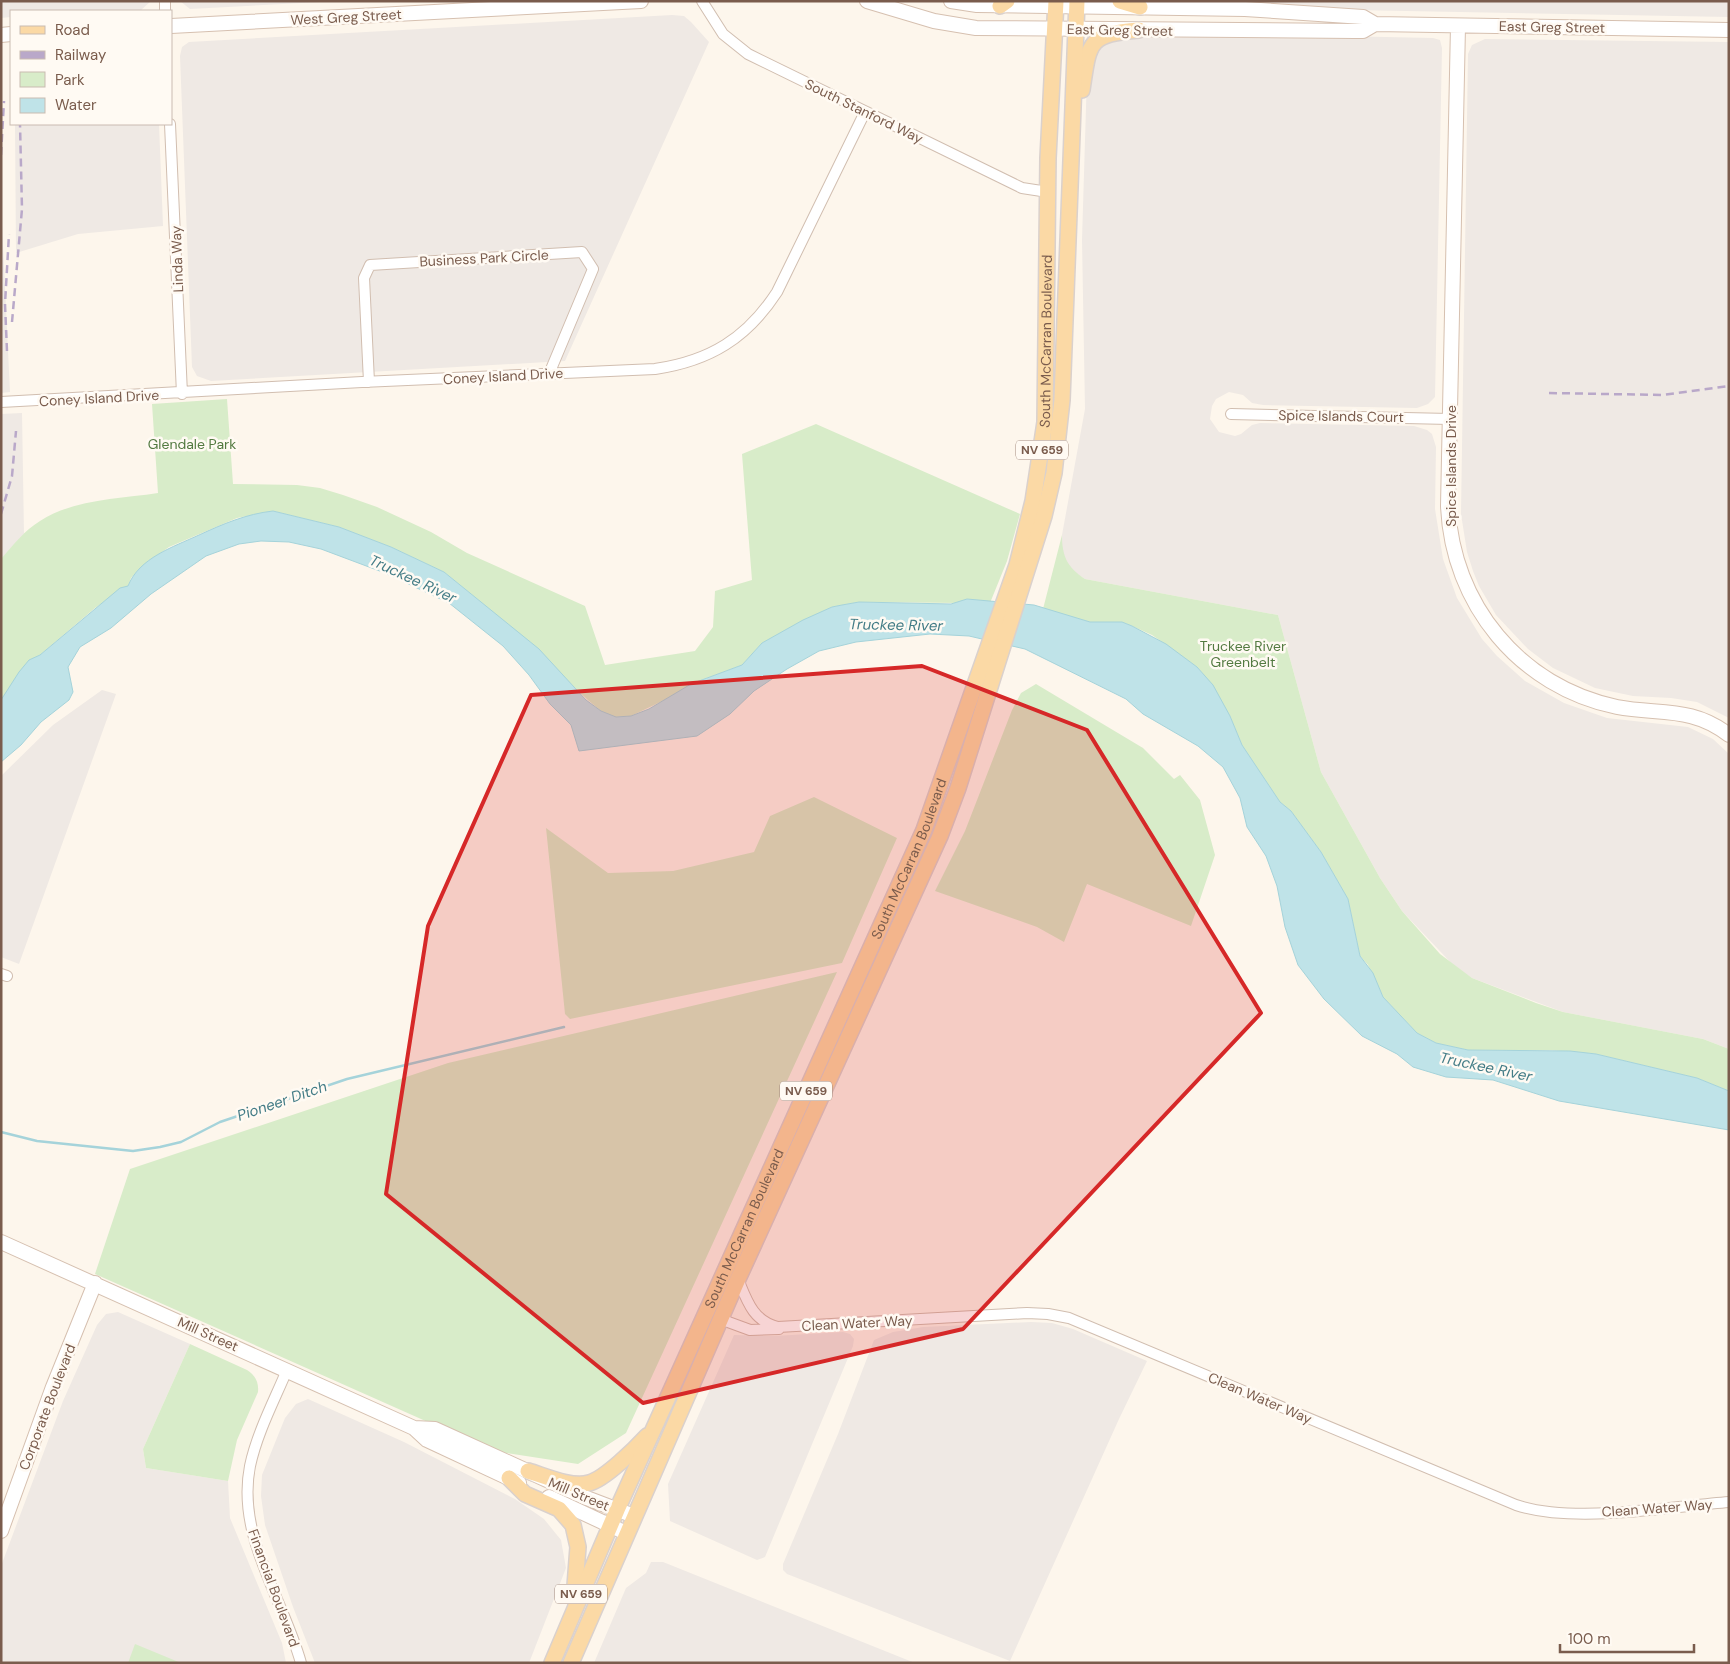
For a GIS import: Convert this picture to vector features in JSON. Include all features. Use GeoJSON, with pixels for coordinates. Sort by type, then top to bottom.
{"type":"FeatureCollection","features":[{"type":"Feature","properties":{"kind":"main road","name":"West Greg Street"},"geometry":{"type":"LineString","coordinates":[[172,26],[641,1]]}},
{"type":"Feature","properties":{"kind":"main road","name":"East Greg Street"},"geometry":{"type":"LineString","coordinates":[[867,1],[934,21],[964,27],[1355,31],[1363,30],[1375,24],[1729,30]]}},
{"type":"Feature","properties":{"kind":"main road","name":"East Greg Street"},"geometry":{"type":"LineString","coordinates":[[951,1],[1245,9],[1363,17],[1375,24]]}},
{"type":"Feature","properties":{"kind":"main road"},"geometry":{"type":"LineString","coordinates":[[1120,1],[1140,7]]}},
{"type":"Feature","properties":{"kind":"main road","name":"South McCarran Boulevard"},"geometry":{"type":"LineString","coordinates":[[1018,580],[1034,501],[1043,440],[1048,192],[1056,3]]}},
{"type":"Feature","properties":{"kind":"main road","name":"South McCarran Boulevard"},"geometry":{"type":"LineString","coordinates":[[571,1663],[720,1319],[915,892],[958,788],[989,669],[1018,580],[1044,516],[1054,473],[1059,437],[1066,346],[1065,283],[1077,3]]}},
{"type":"Feature","properties":{"kind":"main road"},"geometry":{"type":"LineString","coordinates":[[1248,30],[1250,24],[1257,21],[1294,20],[1321,14]]}},
{"type":"Feature","properties":{"kind":"main road","name":"Spice Islands Drive"},"geometry":{"type":"LineString","coordinates":[[1458,26],[1448,506],[1454,554],[1472,598],[1498,637],[1533,670],[1575,694],[1620,707],[1684,713],[1699,717],[1729,735]]}},
{"type":"Feature","properties":{"kind":"main road"},"geometry":{"type":"LineString","coordinates":[[1070,173],[1087,54],[1102,36],[1118,31],[1139,30]]}},
{"type":"Feature","properties":{"kind":"main road","name":"South McCarran Boulevard"},"geometry":{"type":"LineString","coordinates":[[552,1663],[654,1427],[899,885],[989,669]]}},
{"type":"Feature","properties":{"kind":"main road"},"geometry":{"type":"LineString","coordinates":[[899,885],[915,892]]}},
{"type":"Feature","properties":{"kind":"main road","name":"Mill Street"},"geometry":{"type":"LineString","coordinates":[[1,1242],[414,1428],[427,1440],[626,1533]]}},
{"type":"Feature","properties":{"kind":"main road","name":"Corporate Boulevard"},"geometry":{"type":"LineString","coordinates":[[1,1531],[53,1386],[95,1283]]}},
{"type":"Feature","properties":{"kind":"main road"},"geometry":{"type":"LineString","coordinates":[[528,1471],[574,1483],[589,1483],[622,1460],[654,1427]]}},
{"type":"Feature","properties":{"kind":"main road","name":"Mill Street"},"geometry":{"type":"LineString","coordinates":[[414,1428],[435,1429],[634,1516]]}},
{"type":"Feature","properties":{"kind":"main road"},"geometry":{"type":"LineString","coordinates":[[509,1478],[525,1494],[559,1509],[574,1525],[578,1547],[573,1615]]}},
{"type":"Feature","properties":{"kind":"street","name":"South Stanford Way"},"geometry":{"type":"LineString","coordinates":[[702,1],[723,34],[748,54],[1022,188],[1048,192]]}},
{"type":"Feature","properties":{"kind":"street","name":"Coney Island Drive"},"geometry":{"type":"LineString","coordinates":[[1,402],[182,394],[673,366],[728,345],[744,332],[762,312],[777,292],[864,112]]}},
{"type":"Feature","properties":{"kind":"street","name":"Linda Way"},"geometry":{"type":"LineString","coordinates":[[170,125],[182,394]]}},
{"type":"Feature","properties":{"kind":"street","name":"Business Park Circle"},"geometry":{"type":"LineString","coordinates":[[369,382],[364,278],[370,265],[582,252],[593,269],[549,374]]}},
{"type":"Feature","properties":{"kind":"street","name":"Spice Islands Court"},"geometry":{"type":"LineString","coordinates":[[1231,414],[1450,419]]}},
{"type":"Feature","properties":{"kind":"street","name":"Clean Water Way"},"geometry":{"type":"LineString","coordinates":[[738,1279],[750,1306],[757,1316],[766,1323],[785,1327]]}},
{"type":"Feature","properties":{"kind":"street","name":"Clean Water Way"},"geometry":{"type":"LineString","coordinates":[[720,1319],[758,1330],[1027,1314],[1058,1316],[1079,1322],[1527,1509],[1563,1514],[1729,1502]]}},
{"type":"Feature","properties":{"kind":"street","name":"Financial Boulevard"},"geometry":{"type":"LineString","coordinates":[[286,1370],[255,1448],[249,1474],[248,1502],[254,1540],[301,1663]]}},
{"type":"Feature","properties":{"kind":"highlighted area"},"geometry":{"type":"Polygon","coordinates":[[[922,666],[1087,730],[1261,1013],[963,1329],[643,1403],[386,1194],[428,926],[531,695],[922,666]]]}},
{"type":"Feature","properties":{"kind":"shaded area"},"geometry":{"type":"Polygon","coordinates":[[[1,1],[151,1],[141,10],[10,10],[10,17],[1,18],[1,1]]]}},
{"type":"Feature","properties":{"kind":"shaded area"},"geometry":{"type":"Polygon","coordinates":[[[180,1],[339,1],[190,9],[180,1]]]}},
{"type":"Feature","properties":{"kind":"shaded area"},"geometry":{"type":"Polygon","coordinates":[[[1213,1],[1729,1],[1729,17],[1353,10],[1213,1]]]}},
{"type":"Feature","properties":{"kind":"shaded area"},"geometry":{"type":"Polygon","coordinates":[[[672,15],[684,16],[709,42],[565,361],[211,381],[197,376],[192,367],[180,56],[182,47],[189,42],[672,15]]]}},
{"type":"Feature","properties":{"kind":"shaded area"},"geometry":{"type":"Polygon","coordinates":[[[1127,35],[1290,35],[1433,38],[1440,40],[1442,48],[1435,397],[1428,404],[1417,408],[1263,405],[1252,403],[1243,395],[1229,392],[1216,399],[1212,406],[1210,419],[1219,432],[1235,436],[1241,434],[1252,425],[1260,423],[1414,426],[1427,430],[1432,434],[1436,447],[1435,509],[1443,559],[1457,598],[1482,639],[1497,656],[1525,681],[1564,703],[1607,718],[1688,727],[1713,739],[1729,754],[1729,1049],[1703,1039],[1563,1012],[1472,978],[1455,967],[1402,911],[1380,878],[1321,772],[1278,615],[1085,579],[1074,572],[1066,562],[1062,551],[1062,535],[1085,409],[1082,240],[1087,74],[1095,48],[1127,35]]]}},
{"type":"Feature","properties":{"kind":"shaded area"},"geometry":{"type":"Polygon","coordinates":[[[1485,39],[1729,42],[1729,718],[1697,702],[1671,698],[1633,696],[1595,688],[1553,668],[1528,649],[1496,615],[1479,586],[1473,571],[1467,552],[1461,514],[1468,54],[1472,45],[1485,39]]]}},
{"type":"Feature","properties":{"kind":"shaded area"},"geometry":{"type":"Polygon","coordinates":[[[15,125],[159,125],[163,226],[78,234],[16,253],[15,125]]]}},
{"type":"Feature","properties":{"kind":"shaded area"},"geometry":{"type":"Polygon","coordinates":[[[1,204],[10,392],[1,393],[1,204]]]}},
{"type":"Feature","properties":{"kind":"shaded area"},"geometry":{"type":"Polygon","coordinates":[[[22,413],[24,534],[1,559],[1,414],[22,413]]]}},
{"type":"Feature","properties":{"kind":"shaded area"},"geometry":{"type":"Polygon","coordinates":[[[102,690],[116,694],[19,964],[1,957],[1,776],[53,725],[102,690]]]}},
{"type":"Feature","properties":{"kind":"shaded area"},"geometry":{"type":"Polygon","coordinates":[[[118,1312],[190,1344],[143,1449],[146,1468],[228,1481],[230,1518],[282,1643],[286,1663],[1,1663],[1,1566],[63,1401],[97,1325],[106,1314],[118,1312]]]}},
{"type":"Feature","properties":{"kind":"shaded area"},"geometry":{"type":"Polygon","coordinates":[[[1031,1322],[1052,1323],[1073,1329],[1147,1361],[1010,1661],[787,1574],[783,1570],[783,1564],[838,1434],[874,1340],[893,1332],[923,1327],[1031,1322]]]}},
{"type":"Feature","properties":{"kind":"shaded area"},"geometry":{"type":"Polygon","coordinates":[[[843,1332],[850,1334],[854,1339],[853,1346],[765,1557],[757,1560],[670,1521],[668,1484],[734,1335],[774,1336],[843,1332]]]}},
{"type":"Feature","properties":{"kind":"shaded area"},"geometry":{"type":"Polygon","coordinates":[[[308,1399],[404,1442],[515,1499],[544,1519],[561,1540],[566,1568],[529,1663],[315,1663],[293,1607],[265,1525],[261,1496],[262,1475],[285,1418],[296,1404],[308,1399]]]}},
{"type":"Feature","properties":{"kind":"shaded area"},"geometry":{"type":"Polygon","coordinates":[[[651,1562],[663,1562],[915,1663],[594,1663],[626,1588],[646,1573],[651,1562]]]}},
{"type":"Feature","properties":{"kind":"green space","name":"Glendale Park"},"geometry":{"type":"Polygon","coordinates":[[[227,399],[233,484],[297,485],[320,488],[343,495],[377,507],[431,532],[467,553],[585,606],[605,665],[695,651],[713,627],[715,591],[752,580],[742,454],[816,424],[1020,514],[1007,561],[990,603],[967,599],[958,603],[859,602],[832,607],[762,643],[742,665],[691,684],[673,696],[631,716],[615,717],[601,711],[589,701],[507,624],[444,572],[391,547],[339,527],[273,511],[237,518],[169,547],[140,568],[131,578],[128,586],[95,608],[27,664],[1,700],[1,559],[29,529],[40,521],[67,508],[97,501],[158,493],[152,404],[227,399]]]}},
{"type":"Feature","properties":{"kind":"green space","name":"Truckee River Greenbelt"},"geometry":{"type":"Polygon","coordinates":[[[1062,535],[1063,549],[1067,560],[1074,570],[1085,579],[1278,615],[1321,772],[1380,878],[1402,911],[1440,954],[1472,978],[1563,1012],[1703,1039],[1729,1049],[1729,1091],[1697,1078],[1596,1054],[1550,1050],[1468,1050],[1436,1043],[1417,1033],[1383,997],[1368,965],[1360,956],[1348,899],[1321,852],[1291,811],[1280,802],[1242,745],[1230,716],[1205,676],[1197,667],[1152,635],[1132,626],[1122,622],[1090,622],[1043,609],[1062,535]]]}},
{"type":"Feature","properties":{"kind":"green space"},"geometry":{"type":"Polygon","coordinates":[[[1036,684],[1143,748],[1174,779],[1180,775],[1200,800],[1215,855],[1191,926],[1087,884],[1064,942],[1037,927],[935,891],[965,831],[1012,710],[1021,693],[1036,684]]]}},
{"type":"Feature","properties":{"kind":"green space"},"geometry":{"type":"Polygon","coordinates":[[[814,797],[897,838],[842,963],[570,1019],[565,1014],[546,828],[608,873],[673,871],[754,852],[770,816],[814,797]]]}},
{"type":"Feature","properties":{"kind":"green space"},"geometry":{"type":"Polygon","coordinates":[[[837,972],[626,1433],[578,1464],[493,1451],[95,1274],[130,1169],[448,1063],[837,972]]]}},
{"type":"Feature","properties":{"kind":"green space"},"geometry":{"type":"Polygon","coordinates":[[[190,1344],[247,1370],[257,1382],[258,1392],[237,1440],[228,1481],[146,1468],[143,1449],[190,1344]]]}},
{"type":"Feature","properties":{"kind":"green space"},"geometry":{"type":"Polygon","coordinates":[[[135,1644],[181,1663],[128,1663],[135,1644]]]}},
{"type":"Feature","properties":{"kind":"water","name":"Truckee River"},"geometry":{"type":"Polygon","coordinates":[[[273,511],[339,527],[391,547],[444,572],[539,649],[586,700],[601,711],[616,717],[631,716],[649,709],[691,684],[742,665],[762,643],[803,620],[832,607],[859,602],[951,604],[967,599],[1034,605],[1090,622],[1122,622],[1132,626],[1166,644],[1197,667],[1213,685],[1230,716],[1242,745],[1280,802],[1291,811],[1321,852],[1348,899],[1360,956],[1373,973],[1383,997],[1417,1033],[1436,1043],[1468,1050],[1570,1051],[1596,1054],[1697,1078],[1729,1091],[1729,1130],[1559,1101],[1493,1080],[1446,1077],[1413,1067],[1397,1054],[1362,1036],[1324,999],[1298,965],[1285,927],[1277,886],[1266,856],[1247,827],[1240,798],[1223,767],[1198,746],[1143,714],[1126,699],[1025,649],[969,636],[930,634],[856,642],[819,651],[754,691],[730,714],[697,736],[579,751],[571,725],[550,704],[529,675],[503,646],[449,603],[385,573],[321,549],[289,542],[261,541],[239,544],[206,556],[151,594],[111,628],[80,647],[68,667],[73,692],[69,700],[41,722],[21,745],[1,762],[1,700],[29,660],[40,655],[120,588],[128,586],[140,568],[158,554],[226,523],[253,514],[273,511]]]}},
{"type":"Feature","properties":{"kind":"waterway","name":"Pioneer Ditch"},"geometry":{"type":"LineString","coordinates":[[1,1132],[37,1141],[133,1151],[160,1147],[181,1142],[220,1122],[347,1079],[564,1027]]}},
{"type":"Feature","properties":{"kind":"railway"},"geometry":{"type":"LineString","coordinates":[[1,155],[4,101]]}},
{"type":"Feature","properties":{"kind":"railway"},"geometry":{"type":"LineString","coordinates":[[12,322],[22,209],[20,125]]}},
{"type":"Feature","properties":{"kind":"railway"},"geometry":{"type":"LineString","coordinates":[[7,351],[5,304],[9,234]]}},
{"type":"Feature","properties":{"kind":"railway"},"geometry":{"type":"LineString","coordinates":[[1549,393],[1663,395],[1729,386]]}},
{"type":"Feature","properties":{"kind":"railway"},"geometry":{"type":"LineString","coordinates":[[1,514],[12,476],[16,431]]}}]}
